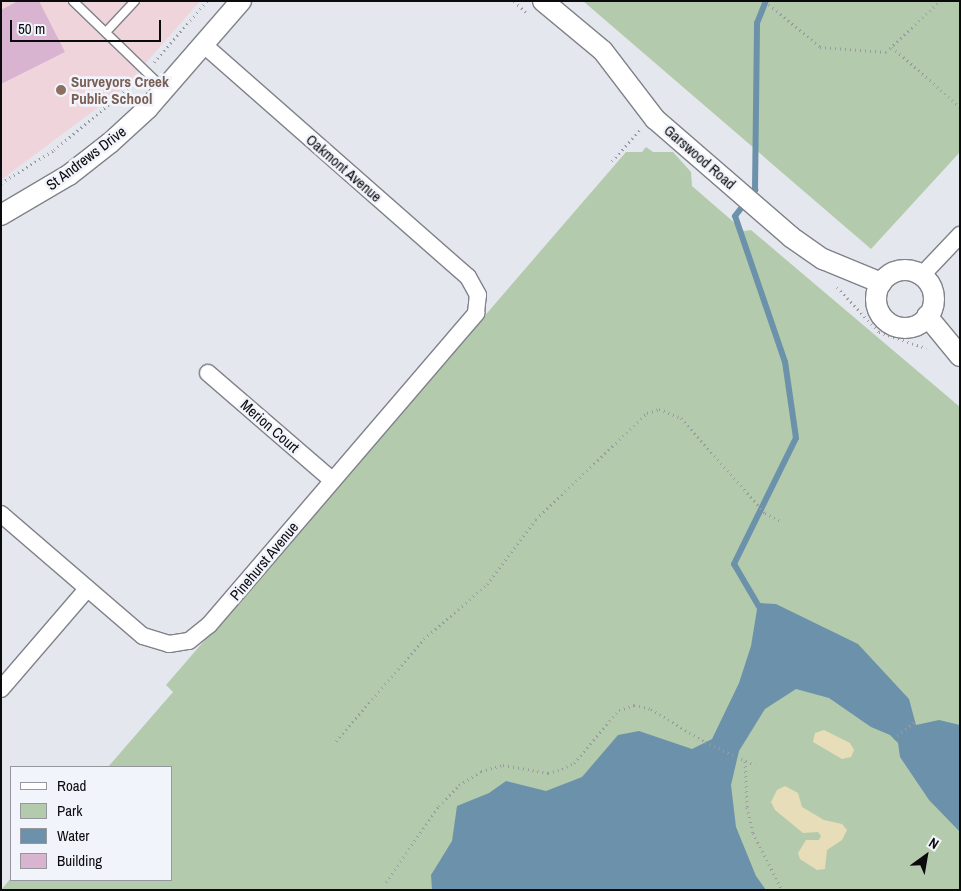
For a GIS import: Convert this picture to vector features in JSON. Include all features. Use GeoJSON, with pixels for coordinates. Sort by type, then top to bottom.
{"type":"FeatureCollection","features":[{"type":"Feature","properties":{"kind":"street","name":"St Andrews Drive"},"geometry":{"type":"LineString","coordinates":[[1,215],[89,160],[164,90],[241,1]]}},
{"type":"Feature","properties":{"kind":"street","name":"Garswood Road"},"geometry":{"type":"LineString","coordinates":[[543,1],[603,51],[655,119],[791,236],[823,259],[881,283]]}},
{"type":"Feature","properties":{"kind":"street","name":"Oakmont Avenue"},"geometry":{"type":"LineString","coordinates":[[204,45],[468,278],[478,295]]}},
{"type":"Feature","properties":{"kind":"street"},"geometry":{"type":"LineString","coordinates":[[923,274],[960,235]]}},
{"type":"Feature","properties":{"kind":"street"},"geometry":{"type":"LineString","coordinates":[[901,270],[923,274],[933,294],[933,304],[927,316],[914,326],[904,328],[883,318],[875,299],[881,283],[891,273],[901,270]]}},
{"type":"Feature","properties":{"kind":"street","name":"Pinehurst Avenue"},"geometry":{"type":"LineString","coordinates":[[1,514],[142,636],[169,644],[189,641],[210,624],[332,480],[472,321],[478,308],[478,295]]}},
{"type":"Feature","properties":{"kind":"street"},"geometry":{"type":"LineString","coordinates":[[927,316],[960,356]]}},
{"type":"Feature","properties":{"kind":"street","name":"Merion Court"},"geometry":{"type":"LineString","coordinates":[[208,373],[332,480]]}},
{"type":"Feature","properties":{"kind":"street"},"geometry":{"type":"LineString","coordinates":[[1,689],[87,589]]}},
{"type":"Feature","properties":{"kind":"lane"},"geometry":{"type":"LineString","coordinates":[[73,1],[146,70],[164,90]]}},
{"type":"Feature","properties":{"kind":"lane"},"geometry":{"type":"LineString","coordinates":[[106,32],[135,1]]}},
{"type":"Feature","properties":{"kind":"path"},"geometry":{"type":"LineString","coordinates":[[1,183],[54,150],[129,89],[207,1]]}},
{"type":"Feature","properties":{"kind":"path"},"geometry":{"type":"LineString","coordinates":[[764,1],[820,47],[886,52],[940,1]]}},
{"type":"Feature","properties":{"kind":"path"},"geometry":{"type":"LineString","coordinates":[[892,47],[960,107]]}},
{"type":"Feature","properties":{"kind":"path"},"geometry":{"type":"LineString","coordinates":[[612,161],[644,127]]}},
{"type":"Feature","properties":{"kind":"path"},"geometry":{"type":"LineString","coordinates":[[336,741],[424,639],[487,584],[536,519],[647,413],[659,409],[681,418],[765,513],[781,521]]}},
{"type":"Feature","properties":{"kind":"path"},"geometry":{"type":"LineString","coordinates":[[386,882],[439,806],[459,785],[481,771],[503,766],[548,773],[562,770],[574,763],[619,710],[634,705],[651,709],[705,742],[755,765]]}},
{"type":"Feature","properties":{"kind":"path"},"geometry":{"type":"LineString","coordinates":[[894,739],[914,722]]}},
{"type":"Feature","properties":{"kind":"path"},"geometry":{"type":"LineString","coordinates":[[745,761],[746,807],[753,833],[782,890]]}},
{"type":"Feature","properties":{"kind":"shaded area","name":"Surveyors Creek Public School"},"geometry":{"type":"Polygon","coordinates":[[[1,1],[200,1],[124,88],[1,180],[1,1]]]}},
{"type":"Feature","properties":{"kind":"green space"},"geometry":{"type":"Polygon","coordinates":[[[583,1],[960,1],[960,152],[871,249],[583,1]]]}},
{"type":"Feature","properties":{"kind":"green space"},"geometry":{"type":"Polygon","coordinates":[[[646,147],[653,152],[673,152],[691,172],[692,186],[744,231],[751,230],[960,407],[960,890],[1,890],[10,879],[10,881],[172,881],[172,766],[109,766],[173,692],[166,685],[626,152],[642,152],[646,147]]]}},
{"type":"Feature","properties":{"kind":"sand"},"geometry":{"type":"Polygon","coordinates":[[[824,730],[850,743],[854,750],[851,757],[842,759],[813,742],[815,733],[824,730]]]}},
{"type":"Feature","properties":{"kind":"sand"},"geometry":{"type":"Polygon","coordinates":[[[785,786],[798,793],[802,807],[824,820],[842,824],[847,830],[842,840],[827,850],[825,869],[817,870],[800,859],[798,853],[806,840],[819,840],[821,836],[818,832],[803,833],[775,810],[771,802],[777,790],[785,786]]]}},
{"type":"Feature","properties":{"kind":"water"},"geometry":{"type":"Polygon","coordinates":[[[758,603],[776,604],[858,644],[909,699],[916,725],[939,720],[960,725],[960,832],[929,800],[900,757],[898,743],[890,735],[871,727],[829,698],[796,689],[765,709],[739,751],[731,785],[736,827],[756,876],[766,890],[432,890],[431,875],[452,841],[457,806],[489,793],[506,781],[546,791],[582,777],[618,735],[639,731],[692,749],[712,739],[739,683],[751,646],[758,603]]]}},
{"type":"Feature","properties":{"kind":"building"},"geometry":{"type":"Polygon","coordinates":[[[18,1],[39,1],[65,52],[1,84],[1,10],[18,1]]]}},
{"type":"Feature","properties":{"kind":"waterway"},"geometry":{"type":"LineString","coordinates":[[761,610],[734,564],[796,438],[785,362],[735,216],[755,190],[757,23],[766,1]]}},
{"type":"Feature","properties":{"kind":"place","name":"Surveyors Creek Public School"},"geometry":{"type":"Point","coordinates":[61,90]}}]}
